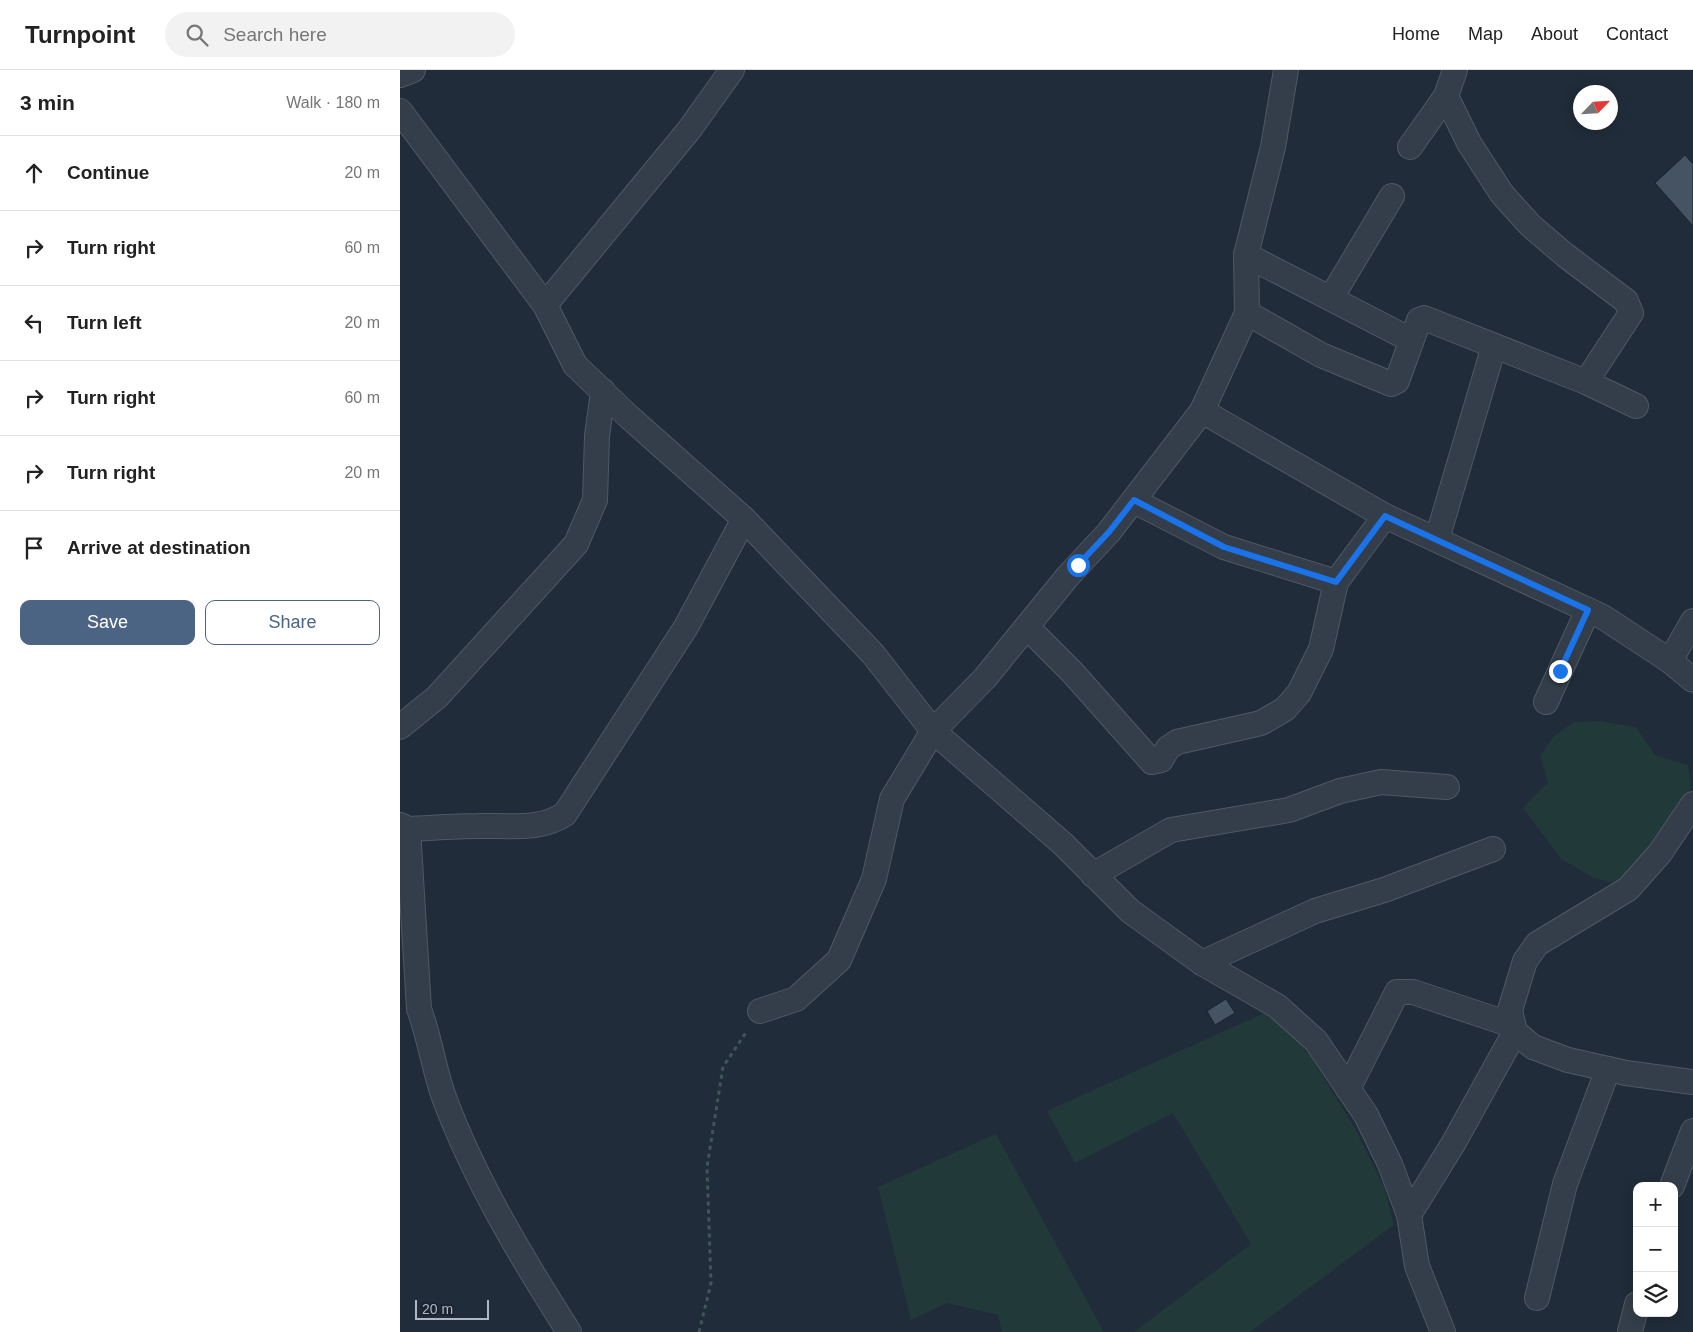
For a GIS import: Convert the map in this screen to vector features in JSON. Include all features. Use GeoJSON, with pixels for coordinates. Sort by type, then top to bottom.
{"type":"FeatureCollection","features":[{"type":"Feature","properties":{"kind":"street"},"geometry":{"type":"LineString","coordinates":[[400,75],[413,70]]}},
{"type":"Feature","properties":{"kind":"street"},"geometry":{"type":"LineString","coordinates":[[545,305],[689,130],[732,70]]}},
{"type":"Feature","properties":{"kind":"street"},"geometry":{"type":"LineString","coordinates":[[760,1011],[796,999],[838,960],[874,879],[892,799],[933,731],[985,678],[1134,500],[1202,411],[1247,313],[1246,254],[1273,147],[1286,70]]}},
{"type":"Feature","properties":{"kind":"street"},"geometry":{"type":"LineString","coordinates":[[1410,147],[1446,96],[1459,71]]}},
{"type":"Feature","properties":{"kind":"street"},"geometry":{"type":"LineString","coordinates":[[1446,96],[1469,143],[1502,194],[1530,225],[1565,255],[1629,304],[1631,313],[1586,382]]}},
{"type":"Feature","properties":{"kind":"street"},"geometry":{"type":"LineString","coordinates":[[400,111],[545,305],[575,365],[744,519],[873,654],[933,731],[1063,844],[1130,912],[1202,964],[1277,1006],[1316,1041],[1366,1116],[1390,1164],[1409,1215],[1417,1266],[1444,1332]]}},
{"type":"Feature","properties":{"kind":"street"},"geometry":{"type":"LineString","coordinates":[[1331,298],[1392,196]]}},
{"type":"Feature","properties":{"kind":"street"},"geometry":{"type":"LineString","coordinates":[[1246,254],[1411,340]]}},
{"type":"Feature","properties":{"kind":"street"},"geometry":{"type":"LineString","coordinates":[[1247,313],[1321,355],[1391,384],[1397,381],[1419,320],[1424,318],[1586,382],[1636,406]]}},
{"type":"Feature","properties":{"kind":"street"},"geometry":{"type":"LineString","coordinates":[[1437,540],[1494,346]]}},
{"type":"Feature","properties":{"kind":"street"},"geometry":{"type":"LineString","coordinates":[[400,727],[437,697],[576,544],[595,500],[597,436],[603,391]]}},
{"type":"Feature","properties":{"kind":"street"},"geometry":{"type":"LineString","coordinates":[[1202,411],[1385,516],[1603,617],[1670,661],[1693,680]]}},
{"type":"Feature","properties":{"kind":"street"},"geometry":{"type":"LineString","coordinates":[[1134,500],[1224,547],[1336,582]]}},
{"type":"Feature","properties":{"kind":"street"},"geometry":{"type":"LineString","coordinates":[[1027,627],[1072,672],[1152,762],[1161,760],[1168,748],[1176,742],[1261,723],[1285,709],[1299,693],[1321,649],[1336,582],[1385,516]]}},
{"type":"Feature","properties":{"kind":"street"},"geometry":{"type":"LineString","coordinates":[[569,1332],[507,1233],[474,1167],[444,1099],[427,1032],[418,1009],[404,827],[517,827],[553,822],[566,814],[686,626],[744,519]]}},
{"type":"Feature","properties":{"kind":"street"},"geometry":{"type":"LineString","coordinates":[[1546,702],[1588,610]]}},
{"type":"Feature","properties":{"kind":"street"},"geometry":{"type":"LineString","coordinates":[[1670,661],[1693,621]]}},
{"type":"Feature","properties":{"kind":"street"},"geometry":{"type":"LineString","coordinates":[[1093,874],[1172,830],[1289,810],[1340,791],[1381,782],[1447,788]]}},
{"type":"Feature","properties":{"kind":"street"},"geometry":{"type":"LineString","coordinates":[[1409,1215],[1453,1144],[1514,1029],[1510,1010],[1525,961],[1537,944],[1628,889],[1660,853],[1693,804]]}},
{"type":"Feature","properties":{"kind":"street"},"geometry":{"type":"LineString","coordinates":[[1202,964],[1315,911],[1384,890],[1493,849]]}},
{"type":"Feature","properties":{"kind":"street"},"geometry":{"type":"LineString","coordinates":[[1348,1089],[1397,992],[1413,992],[1514,1029],[1533,1046],[1568,1060],[1654,1078],[1692,1078]]}},
{"type":"Feature","properties":{"kind":"street"},"geometry":{"type":"LineString","coordinates":[[1537,1298],[1565,1184],[1608,1069]]}},
{"type":"Feature","properties":{"kind":"street"},"geometry":{"type":"LineString","coordinates":[[1674,1182],[1693,1130]]}},
{"type":"Feature","properties":{"kind":"street"},"geometry":{"type":"LineString","coordinates":[[1630,1332],[1634,1317]]}},
{"type":"Feature","properties":{"kind":"path"},"geometry":{"type":"LineString","coordinates":[[699,1332],[711,1284],[707,1167],[723,1066],[760,1011]]}},
{"type":"Feature","properties":{"kind":"green space"},"geometry":{"type":"Polygon","coordinates":[[[1598,721],[1636,727],[1655,755],[1688,765],[1691,784],[1687,810],[1625,886],[1594,878],[1561,859],[1523,808],[1548,783],[1540,756],[1554,736],[1574,722],[1598,721]]]}},
{"type":"Feature","properties":{"kind":"green space"},"geometry":{"type":"Polygon","coordinates":[[[1271,1010],[1311,1057],[1355,1128],[1384,1187],[1394,1225],[1250,1332],[1134,1332],[1251,1244],[1173,1113],[1075,1163],[1047,1111],[1271,1010]]]}},
{"type":"Feature","properties":{"kind":"green space"},"geometry":{"type":"Polygon","coordinates":[[[996,1134],[1104,1332],[1002,1332],[998,1315],[947,1303],[911,1320],[878,1187],[996,1134]]]}},
{"type":"Feature","properties":{"kind":"building"},"geometry":{"type":"Polygon","coordinates":[[[1685,155],[1693,164],[1693,226],[1655,183],[1685,155]]]}},
{"type":"Feature","properties":{"kind":"building"},"geometry":{"type":"Polygon","coordinates":[[[1226,999],[1235,1013],[1215,1025],[1207,1011],[1226,999]]]}},
{"type":"Feature","properties":{"kind":"route"},"geometry":{"type":"LineString","coordinates":[[1078,565],[1109,532],[1134,500],[1224,547],[1336,582],[1385,516],[1588,610],[1560,671]]}}]}
